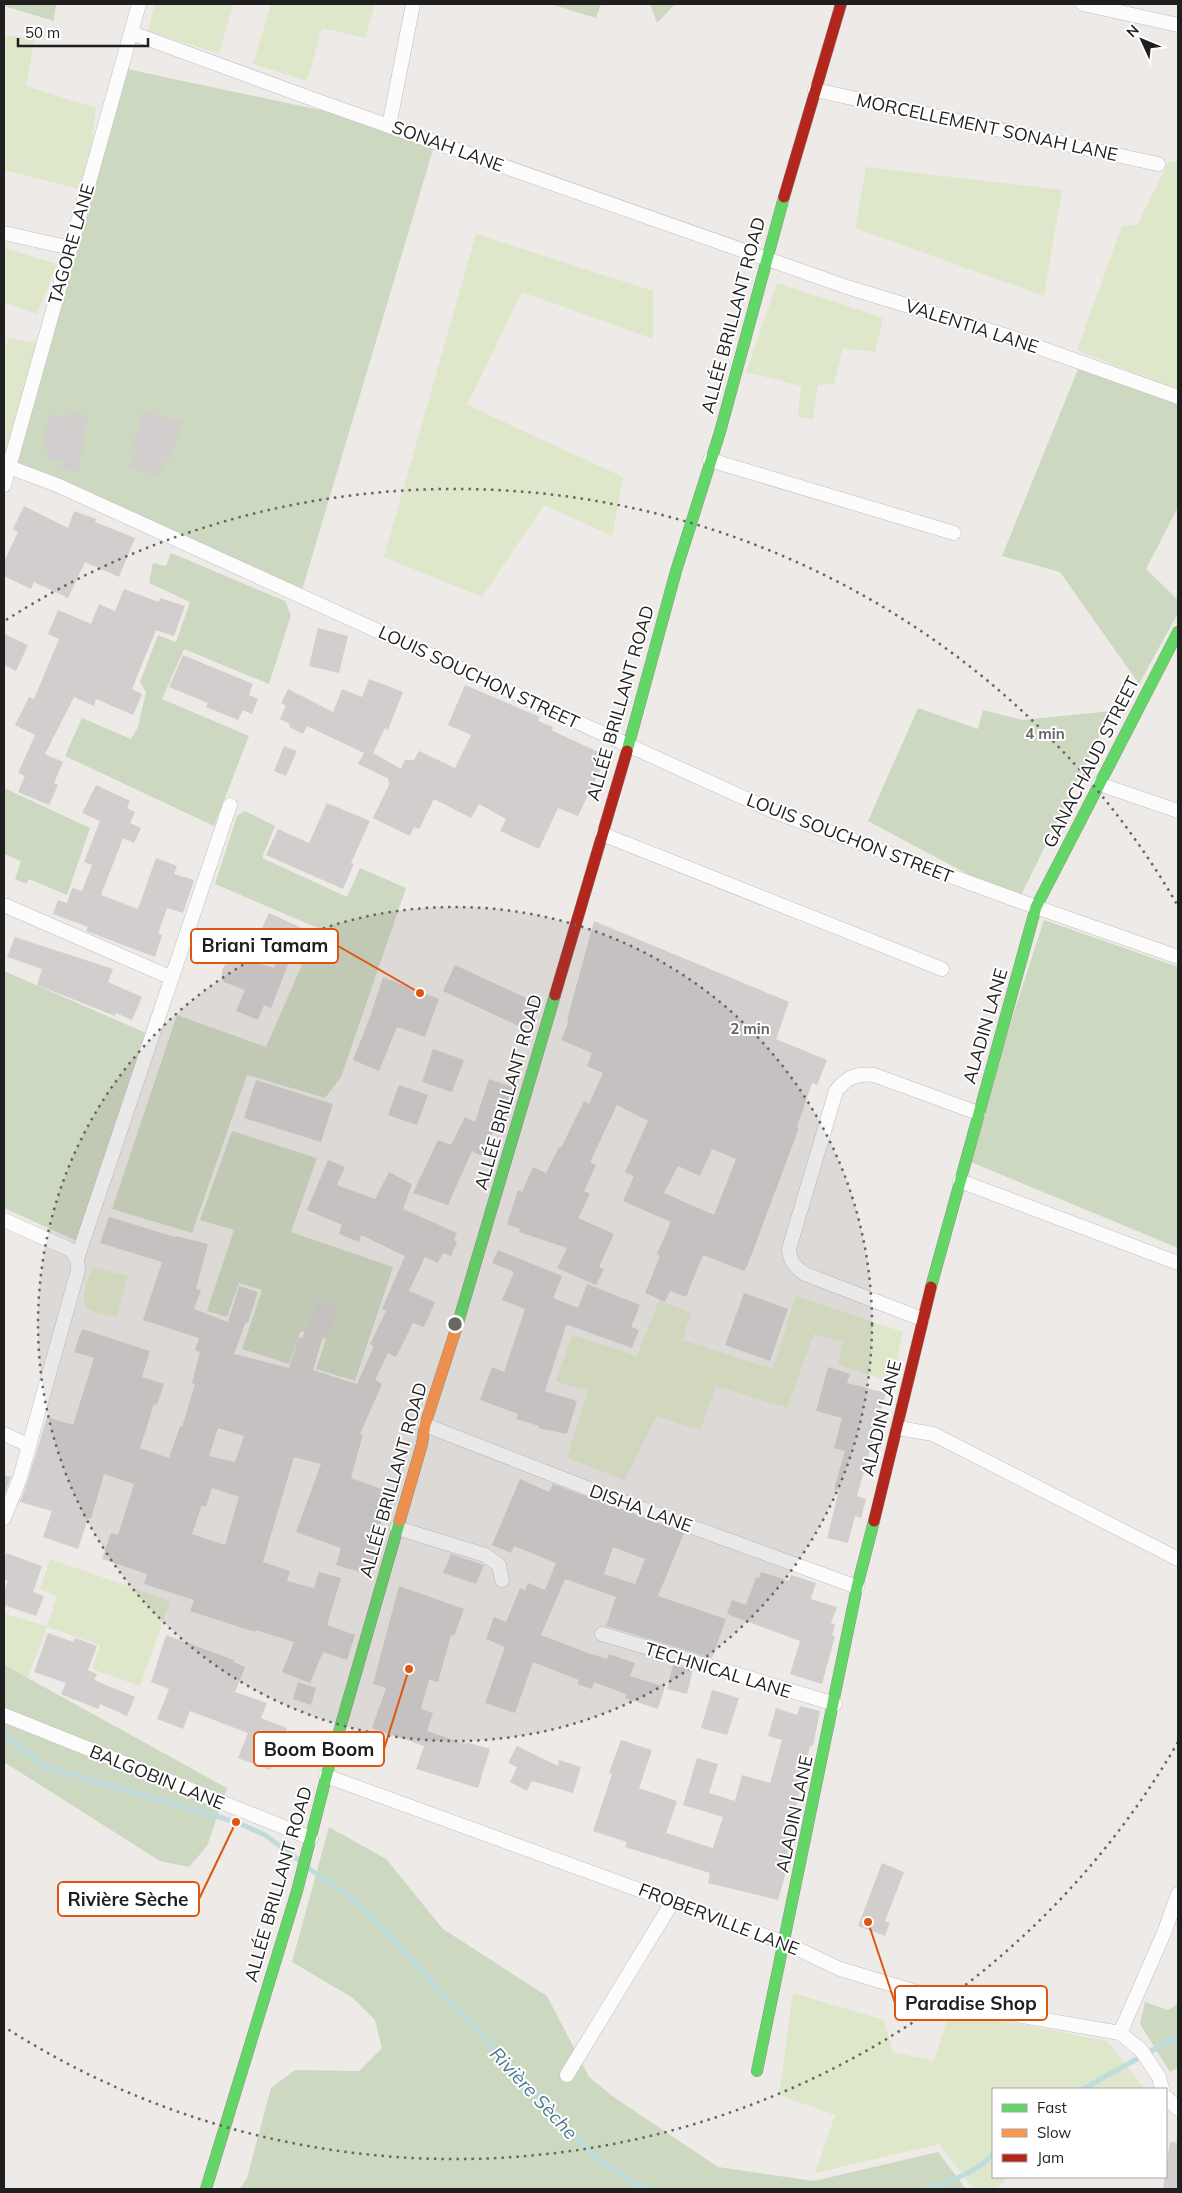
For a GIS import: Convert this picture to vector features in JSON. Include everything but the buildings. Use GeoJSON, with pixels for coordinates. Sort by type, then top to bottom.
{"type":"FeatureCollection","features":[{"type":"Feature","properties":{"kind":"main road","name":"ALLÉE BRILLANT ROAD"},"geometry":{"type":"LineString","coordinates":[[206,2189],[298,1891],[326,1776],[422,1444],[425,1425],[472,1278],[628,746],[676,571],[770,260],[840,4]]}},
{"type":"Feature","properties":{"kind":"main road","name":"GANACHAUD STREET"},"geometry":{"type":"LineString","coordinates":[[1036,908],[1178,632]]}},
{"type":"Feature","properties":{"kind":"main road","name":"ALADIN LANE"},"geometry":{"type":"LineString","coordinates":[[757,2071],[835,1704],[857,1587],[898,1428],[922,1319],[1036,908]]}},
{"type":"Feature","properties":{"kind":"street","name":"TAGORE LANE"},"geometry":{"type":"LineString","coordinates":[[4,485],[139,4]]}},
{"type":"Feature","properties":{"kind":"street"},"geometry":{"type":"LineString","coordinates":[[390,126],[413,4]]}},
{"type":"Feature","properties":{"kind":"street"},"geometry":{"type":"LineString","coordinates":[[1083,4],[1178,25]]}},
{"type":"Feature","properties":{"kind":"street","name":"SONAH LANE"},"geometry":{"type":"LineString","coordinates":[[132,33],[770,260]]}},
{"type":"Feature","properties":{"kind":"street","name":"MORCELLEMENT SONAH LANE"},"geometry":{"type":"LineString","coordinates":[[815,90],[1158,164]]}},
{"type":"Feature","properties":{"kind":"street"},"geometry":{"type":"LineString","coordinates":[[4,233],[62,246],[70,250]]}},
{"type":"Feature","properties":{"kind":"street","name":"VALENTIA LANE"},"geometry":{"type":"LineString","coordinates":[[770,260],[847,287],[1007,336],[1178,397]]}},
{"type":"Feature","properties":{"kind":"street"},"geometry":{"type":"LineString","coordinates":[[710,460],[954,532]]}},
{"type":"Feature","properties":{"kind":"street","name":"LOUIS SOUCHON STREET"},"geometry":{"type":"LineString","coordinates":[[9,467],[74,492],[775,812],[1036,908],[1178,956]]}},
{"type":"Feature","properties":{"kind":"street"},"geometry":{"type":"LineString","coordinates":[[1099,784],[1178,811]]}},
{"type":"Feature","properties":{"kind":"street"},"geometry":{"type":"LineString","coordinates":[[4,1518],[20,1478],[78,1270],[77,1259],[230,805]]}},
{"type":"Feature","properties":{"kind":"street"},"geometry":{"type":"LineString","coordinates":[[602,834],[942,969]]}},
{"type":"Feature","properties":{"kind":"street"},"geometry":{"type":"LineString","coordinates":[[4,905],[172,978]]}},
{"type":"Feature","properties":{"kind":"street"},"geometry":{"type":"LineString","coordinates":[[922,1319],[805,1274],[795,1267],[790,1259],[789,1249],[836,1091],[843,1082],[852,1076],[862,1073],[874,1075],[978,1113]]}},
{"type":"Feature","properties":{"kind":"street"},"geometry":{"type":"LineString","coordinates":[[960,1180],[1178,1263]]}},
{"type":"Feature","properties":{"kind":"street"},"geometry":{"type":"LineString","coordinates":[[4,1220],[71,1250],[77,1259]]}},
{"type":"Feature","properties":{"kind":"street","name":"DISHA LANE"},"geometry":{"type":"LineString","coordinates":[[425,1425],[610,1497],[857,1587]]}},
{"type":"Feature","properties":{"kind":"street"},"geometry":{"type":"LineString","coordinates":[[898,1428],[933,1434],[1178,1559]]}},
{"type":"Feature","properties":{"kind":"street"},"geometry":{"type":"LineString","coordinates":[[4,1434],[28,1445]]}},
{"type":"Feature","properties":{"kind":"street"},"geometry":{"type":"LineString","coordinates":[[397,1528],[485,1555],[499,1565],[502,1580]]}},
{"type":"Feature","properties":{"kind":"street","name":"TECHNICAL LANE"},"geometry":{"type":"LineString","coordinates":[[602,1634],[835,1704]]}},
{"type":"Feature","properties":{"kind":"street","name":"BALGOBIN LANE"},"geometry":{"type":"LineString","coordinates":[[4,1715],[310,1841]]}},
{"type":"Feature","properties":{"kind":"street","name":"FROBERVILLE LANE"},"geometry":{"type":"LineString","coordinates":[[326,1776],[785,1943],[840,1969],[960,2005],[1120,2033]]}},
{"type":"Feature","properties":{"kind":"street"},"geometry":{"type":"LineString","coordinates":[[1162,2088],[1159,2076],[1141,2050],[1120,2033],[1164,1933],[1178,1894]]}},
{"type":"Feature","properties":{"kind":"street"},"geometry":{"type":"LineString","coordinates":[[567,2075],[673,1901]]}},
{"type":"Feature","properties":{"kind":"street"},"geometry":{"type":"LineString","coordinates":[[1167,2097],[1178,2110]]}},
{"type":"Feature","properties":{"kind":"green space"},"geometry":{"type":"Polygon","coordinates":[[[4,4],[56,4],[54,21],[4,6],[4,4]]]}},
{"type":"Feature","properties":{"kind":"green space"},"geometry":{"type":"Polygon","coordinates":[[[155,4],[233,4],[219,54],[148,31],[155,4]]]}},
{"type":"Feature","properties":{"kind":"green space"},"geometry":{"type":"Polygon","coordinates":[[[271,4],[375,4],[365,38],[322,28],[307,81],[253,64],[271,4]]]}},
{"type":"Feature","properties":{"kind":"green space"},"geometry":{"type":"Polygon","coordinates":[[[550,4],[601,4],[596,18],[550,4]]]}},
{"type":"Feature","properties":{"kind":"green space"},"geometry":{"type":"Polygon","coordinates":[[[650,4],[675,4],[657,23],[650,4]]]}},
{"type":"Feature","properties":{"kind":"green space"},"geometry":{"type":"Polygon","coordinates":[[[4,36],[35,38],[26,86],[96,108],[86,191],[4,170],[4,36]]]}},
{"type":"Feature","properties":{"kind":"green space"},"geometry":{"type":"Polygon","coordinates":[[[122,68],[385,124],[434,146],[300,597],[11,461],[122,68]]]}},
{"type":"Feature","properties":{"kind":"green space"},"geometry":{"type":"Polygon","coordinates":[[[1169,161],[1178,163],[1178,391],[1077,350],[1122,226],[1137,225],[1169,161]]]}},
{"type":"Feature","properties":{"kind":"green space"},"geometry":{"type":"Polygon","coordinates":[[[866,167],[1062,190],[1044,296],[855,228],[866,167]]]}},
{"type":"Feature","properties":{"kind":"green space"},"geometry":{"type":"Polygon","coordinates":[[[476,234],[653,291],[653,339],[522,292],[467,405],[623,477],[612,536],[544,505],[482,597],[384,557],[476,234]]]}},
{"type":"Feature","properties":{"kind":"green space"},"geometry":{"type":"Polygon","coordinates":[[[4,248],[57,264],[37,314],[4,302],[4,248]]]}},
{"type":"Feature","properties":{"kind":"green space"},"geometry":{"type":"Polygon","coordinates":[[[777,283],[883,318],[875,352],[843,348],[834,384],[818,385],[813,419],[798,417],[801,386],[746,372],[777,283]]]}},
{"type":"Feature","properties":{"kind":"green space"},"geometry":{"type":"Polygon","coordinates":[[[9,338],[36,343],[4,464],[4,350],[9,338]]]}},
{"type":"Feature","properties":{"kind":"green space"},"geometry":{"type":"Polygon","coordinates":[[[1081,362],[1178,396],[1178,507],[1146,569],[1178,600],[1178,613],[1139,684],[1060,572],[1002,556],[1081,362]]]}},
{"type":"Feature","properties":{"kind":"green space"},"geometry":{"type":"Polygon","coordinates":[[[171,553],[285,601],[291,615],[269,684],[184,649],[162,699],[249,736],[214,826],[65,756],[82,718],[131,739],[138,727],[146,692],[140,682],[158,635],[176,642],[190,602],[149,583],[153,563],[166,566],[171,553]]]}},
{"type":"Feature","properties":{"kind":"green space"},"geometry":{"type":"Polygon","coordinates":[[[918,708],[978,729],[983,710],[1022,720],[1112,711],[1018,901],[868,821],[918,708]]]}},
{"type":"Feature","properties":{"kind":"green space"},"geometry":{"type":"Polygon","coordinates":[[[4,788],[90,828],[67,895],[29,879],[26,884],[15,879],[21,861],[4,854],[4,788]]]}},
{"type":"Feature","properties":{"kind":"green space"},"geometry":{"type":"Polygon","coordinates":[[[245,811],[275,826],[262,858],[347,897],[360,868],[406,888],[341,1077],[325,1098],[247,1075],[192,1233],[112,1209],[177,1015],[266,1047],[318,928],[215,884],[237,816],[245,811]]]}},
{"type":"Feature","properties":{"kind":"green space"},"geometry":{"type":"Polygon","coordinates":[[[1044,920],[1178,967],[1178,1248],[966,1160],[1044,920]]]}},
{"type":"Feature","properties":{"kind":"green space"},"geometry":{"type":"Polygon","coordinates":[[[4,971],[155,1037],[79,1242],[4,1208],[4,971]]]}},
{"type":"Feature","properties":{"kind":"green space"},"geometry":{"type":"Polygon","coordinates":[[[232,1131],[317,1158],[291,1232],[393,1267],[355,1381],[316,1369],[326,1339],[301,1331],[289,1364],[242,1349],[262,1290],[239,1283],[227,1317],[207,1311],[234,1230],[200,1220],[232,1131]]]}},
{"type":"Feature","properties":{"kind":"green space"},"geometry":{"type":"Polygon","coordinates":[[[93,1267],[128,1276],[117,1317],[95,1312],[86,1305],[84,1300],[85,1289],[93,1267]]]}},
{"type":"Feature","properties":{"kind":"green space"},"geometry":{"type":"Polygon","coordinates":[[[796,1296],[903,1332],[892,1383],[838,1364],[843,1342],[814,1334],[787,1408],[716,1386],[700,1430],[656,1416],[625,1480],[567,1458],[588,1391],[556,1381],[572,1335],[637,1356],[659,1300],[691,1313],[682,1340],[773,1369],[796,1296]]]}},
{"type":"Feature","properties":{"kind":"green space"},"geometry":{"type":"Polygon","coordinates":[[[50,1559],[170,1601],[140,1686],[92,1669],[100,1645],[47,1627],[25,1684],[4,1677],[4,1614],[47,1626],[57,1596],[40,1589],[50,1559]]]}},
{"type":"Feature","properties":{"kind":"green space"},"geometry":{"type":"Polygon","coordinates":[[[4,1665],[227,1788],[207,1846],[189,1867],[160,1861],[4,1762],[4,1665]]]}},
{"type":"Feature","properties":{"kind":"green space"},"geometry":{"type":"Polygon","coordinates":[[[329,1827],[386,1859],[443,1929],[547,1996],[589,2077],[615,2098],[718,2167],[814,2181],[938,2152],[966,2189],[240,2189],[247,2178],[271,2088],[295,2070],[359,2071],[382,2048],[375,2020],[353,1998],[292,1962],[329,1827]]]}},
{"type":"Feature","properties":{"kind":"green space"},"geometry":{"type":"Polygon","coordinates":[[[793,1993],[884,2020],[893,2052],[934,2061],[950,2011],[1107,2041],[1144,2088],[992,2088],[992,2178],[1007,2178],[996,2189],[974,2189],[939,2144],[815,2173],[835,2115],[779,2095],[793,1993]]]}},
{"type":"Feature","properties":{"kind":"green space"},"geometry":{"type":"Polygon","coordinates":[[[1145,2002],[1168,2010],[1178,2004],[1178,2067],[1170,2072],[1140,2024],[1145,2002]]]}},
{"type":"Feature","properties":{"kind":"waterway","name":"Rivière Sèche"},"geometry":{"type":"LineString","coordinates":[[4,1734],[43,1766],[236,1822],[265,1835],[300,1861]]}},
{"type":"Feature","properties":{"kind":"waterway","name":"Rivière Sèche"},"geometry":{"type":"LineString","coordinates":[[308,1868],[347,1894],[379,1925],[598,2160],[645,2189]]}},
{"type":"Feature","properties":{"kind":"waterway","name":"Rivière Sèche"},"geometry":{"type":"LineString","coordinates":[[1085,2088],[1178,2036]]}},
{"type":"Feature","properties":{"kind":"waterway","name":"Rivière Sèche"},"geometry":{"type":"LineString","coordinates":[[927,2189],[979,2167],[992,2155]]}},
{"type":"Feature","properties":{"kind":"traffic: fast"},"geometry":{"type":"LineString","coordinates":[[627,751],[676,571],[720,432],[784,197]]}},
{"type":"Feature","properties":{"kind":"traffic: fast"},"geometry":{"type":"LineString","coordinates":[[931,1287],[1036,907],[1178,632]]}},
{"type":"Feature","properties":{"kind":"traffic: fast"},"geometry":{"type":"LineString","coordinates":[[457,1326],[555,995]]}},
{"type":"Feature","properties":{"kind":"traffic: fast"},"geometry":{"type":"LineString","coordinates":[[206,2189],[297,1891],[328,1770],[400,1520]]}},
{"type":"Feature","properties":{"kind":"traffic: fast"},"geometry":{"type":"LineString","coordinates":[[757,2071],[857,1587],[874,1521]]}},
{"type":"Feature","properties":{"kind":"traffic: slow"},"geometry":{"type":"LineString","coordinates":[[400,1520],[422,1444],[425,1425],[457,1326]]}},
{"type":"Feature","properties":{"kind":"traffic: jam"},"geometry":{"type":"LineString","coordinates":[[784,197],[841,4]]}},
{"type":"Feature","properties":{"kind":"traffic: jam"},"geometry":{"type":"LineString","coordinates":[[555,995],[627,751]]}},
{"type":"Feature","properties":{"kind":"traffic: jam"},"geometry":{"type":"LineString","coordinates":[[874,1521],[931,1287]]}},
{"type":"Feature","properties":{"kind":"place","name":"Briani Tamam"},"geometry":{"type":"Point","coordinates":[420,993]}},
{"type":"Feature","properties":{"kind":"place","name":"Boom Boom"},"geometry":{"type":"Point","coordinates":[409,1669]}},
{"type":"Feature","properties":{"kind":"place","name":"Rivière Sèche"},"geometry":{"type":"Point","coordinates":[236,1822]}},
{"type":"Feature","properties":{"kind":"place","name":"Paradise Shop"},"geometry":{"type":"Point","coordinates":[868,1922]}}]}
